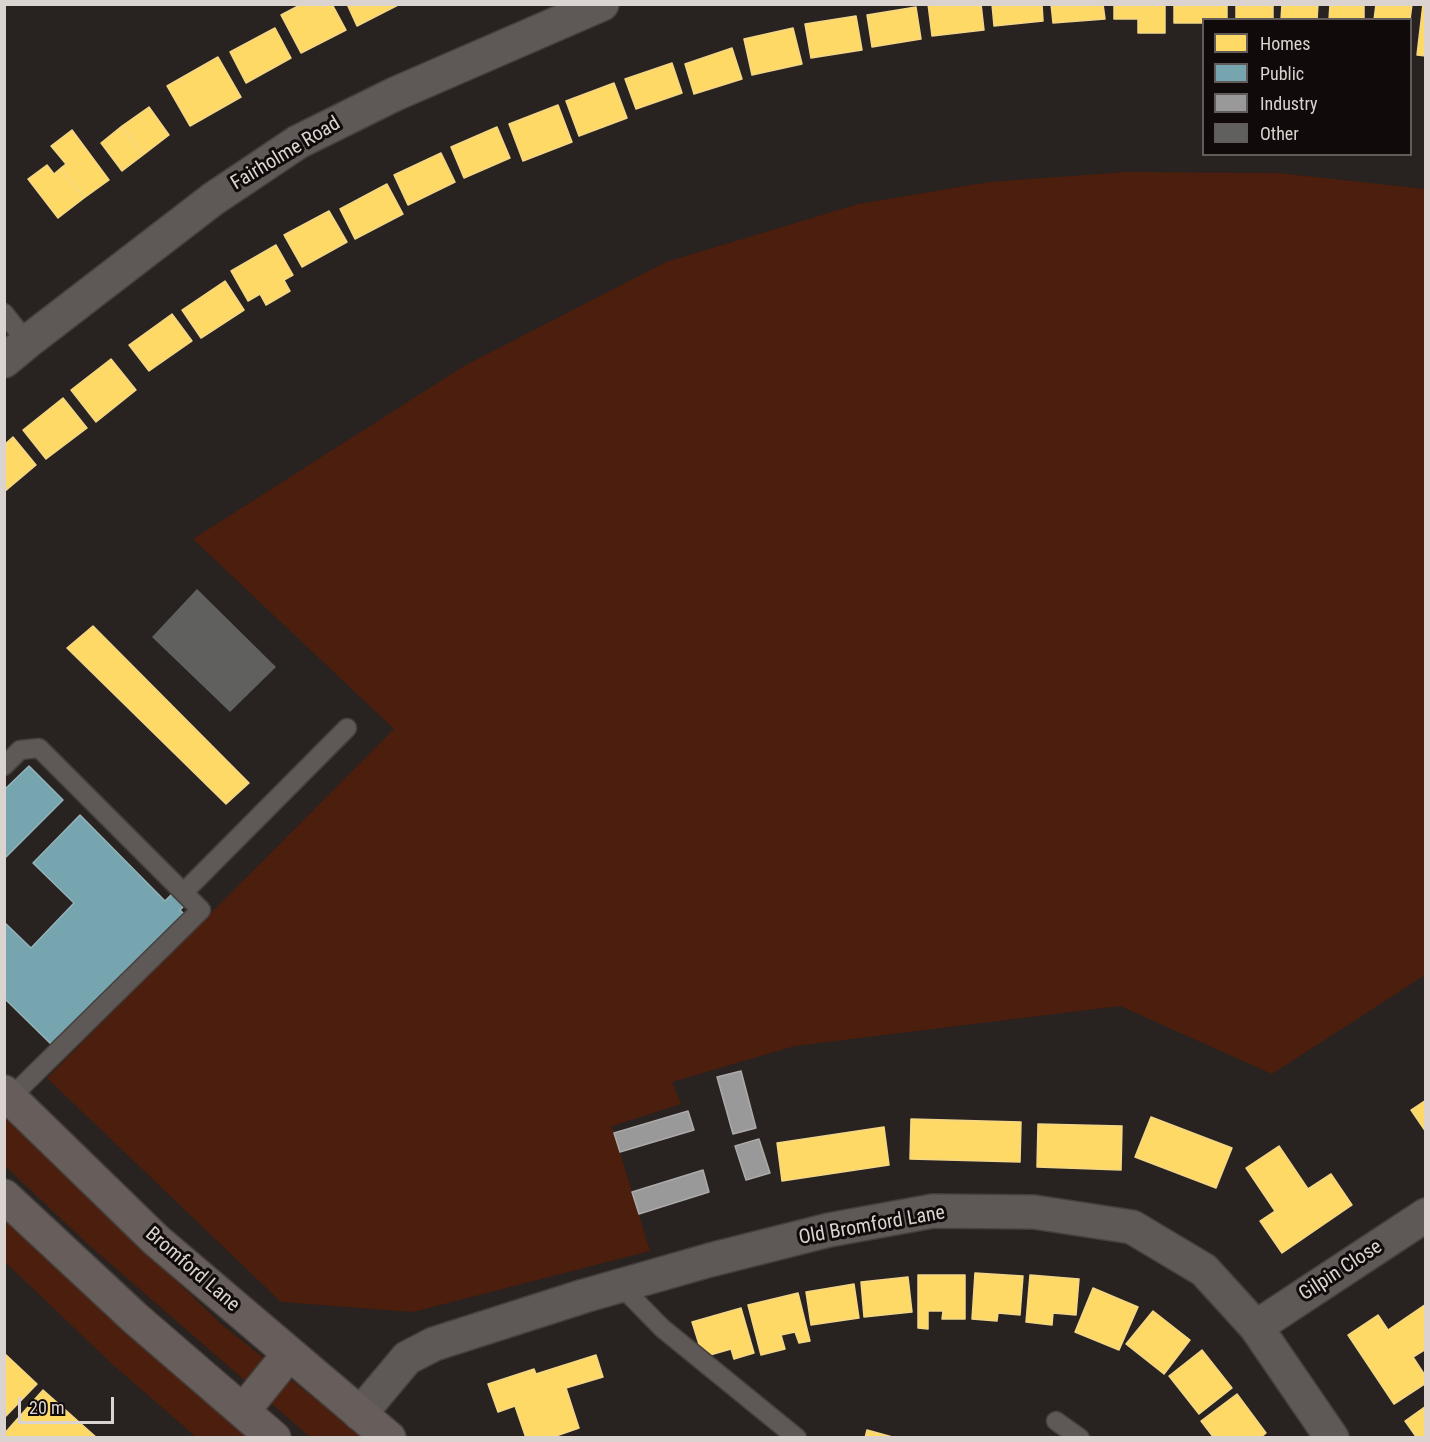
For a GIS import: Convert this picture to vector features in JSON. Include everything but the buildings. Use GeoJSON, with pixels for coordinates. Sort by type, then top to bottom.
{"type":"FeatureCollection","features":[{"type":"Feature","properties":{"kind":"main road","name":"Bromford Lane"},"geometry":{"type":"LineString","coordinates":[[8,1095],[156,1240],[389,1437]]}},
{"type":"Feature","properties":{"kind":"main road"},"geometry":{"type":"LineString","coordinates":[[4,1196],[135,1318],[274,1437]]}},
{"type":"Feature","properties":{"kind":"main road"},"geometry":{"type":"LineString","coordinates":[[243,1411],[289,1354]]}},
{"type":"Feature","properties":{"kind":"street","name":"Fairholme Road"},"geometry":{"type":"LineString","coordinates":[[16,352],[213,200],[298,142],[394,94],[602,4]]}},
{"type":"Feature","properties":{"kind":"street","name":"Old Bromford Lane"},"geometry":{"type":"LineString","coordinates":[[360,1414],[407,1358],[434,1344],[621,1286],[710,1260],[829,1230],[933,1211],[1034,1212],[1132,1227],[1204,1270],[1256,1327],[1329,1436]]}},
{"type":"Feature","properties":{"kind":"street","name":"Gilpin Close"},"geometry":{"type":"LineString","coordinates":[[1256,1327],[1425,1215]]}},
{"type":"Feature","properties":{"kind":"lane"},"geometry":{"type":"LineString","coordinates":[[4,313],[16,352]]}},
{"type":"Feature","properties":{"kind":"lane"},"geometry":{"type":"LineString","coordinates":[[183,892],[347,728]]}},
{"type":"Feature","properties":{"kind":"lane"},"geometry":{"type":"LineString","coordinates":[[4,766],[20,750],[39,748],[201,910],[8,1095]]}},
{"type":"Feature","properties":{"kind":"lane"},"geometry":{"type":"LineString","coordinates":[[621,1286],[662,1328],[796,1437]]}},
{"type":"Feature","properties":{"kind":"lane"},"geometry":{"type":"LineString","coordinates":[[1056,1421],[1080,1437]]}},
{"type":"Feature","properties":{"kind":"shaded area"},"geometry":{"type":"Polygon","coordinates":[[[1126,172],[1278,173],[1425,189],[1425,975],[1272,1074],[1120,1006],[795,1046],[672,1082],[681,1104],[612,1126],[650,1251],[413,1312],[281,1302],[47,1078],[394,729],[193,539],[464,366],[666,262],[858,204],[989,182],[1126,172]]]}},
{"type":"Feature","properties":{"kind":"shaded area"},"geometry":{"type":"Polygon","coordinates":[[[4,1114],[220,1323],[363,1437],[310,1437],[90,1246],[5,1166],[4,1114]]]}},
{"type":"Feature","properties":{"kind":"shaded area"},"geometry":{"type":"Polygon","coordinates":[[[4,1216],[256,1437],[196,1437],[112,1364],[5,1262],[4,1216]]]}}]}
